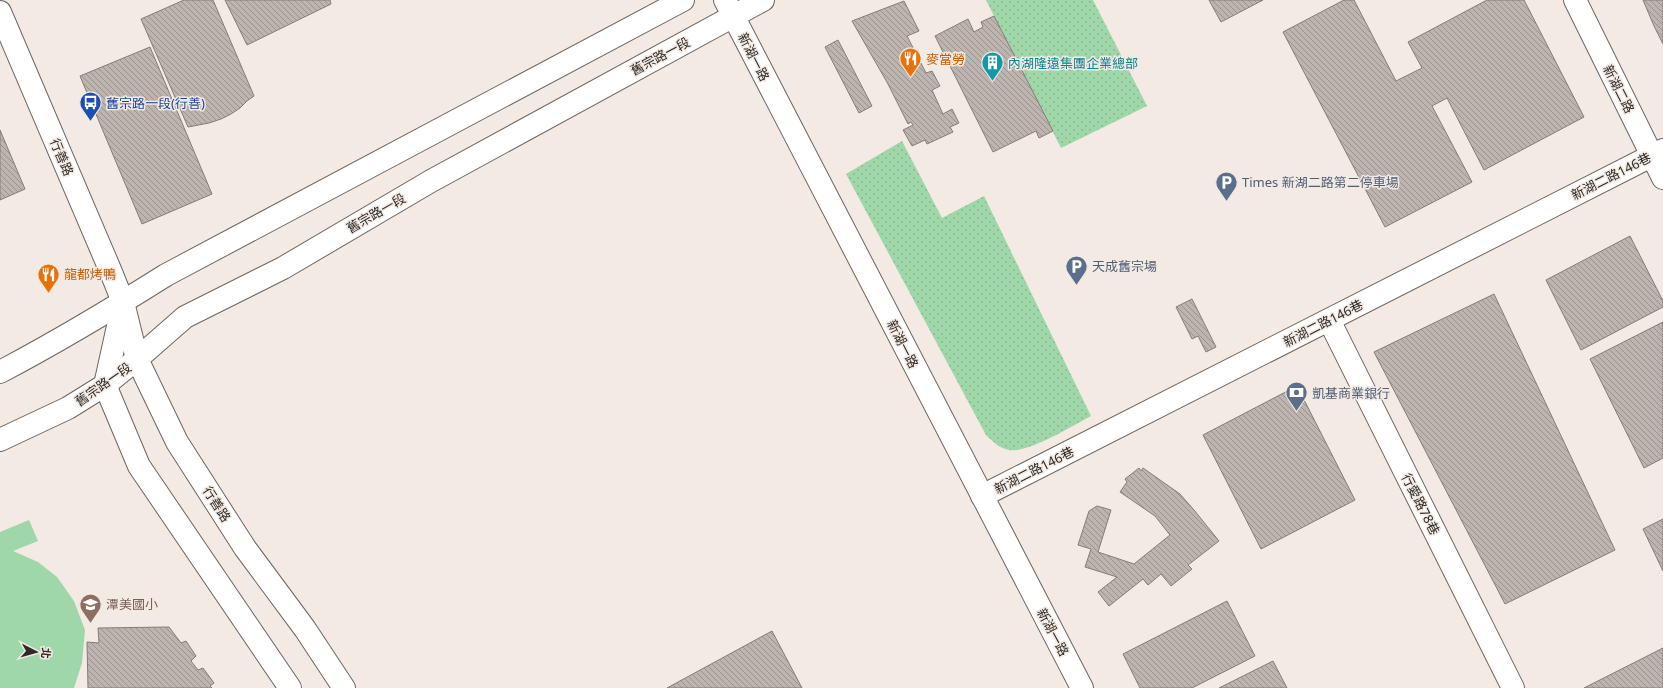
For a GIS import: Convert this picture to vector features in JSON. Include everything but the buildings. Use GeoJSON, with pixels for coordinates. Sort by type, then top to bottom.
{"type":"FeatureCollection","features":[{"type":"Feature","properties":{"kind":"street"},"geometry":{"type":"LineString","coordinates":[[0,372],[123,302],[166,275],[683,0]]}},
{"type":"Feature","properties":{"kind":"street","name":"舊宗路一段"},"geometry":{"type":"LineString","coordinates":[[0,440],[68,408],[105,385],[137,360],[185,317],[283,268],[729,8],[763,0]]}},
{"type":"Feature","properties":{"kind":"street","name":"新湖二路"},"geometry":{"type":"LineString","coordinates":[[1574,0],[1657,152],[1663,178]]}},
{"type":"Feature","properties":{"kind":"street","name":"新湖一路"},"geometry":{"type":"LineString","coordinates":[[729,8],[1082,688]]}},
{"type":"Feature","properties":{"kind":"street","name":"行善路"},"geometry":{"type":"LineString","coordinates":[[2,20],[112,272],[123,302],[137,360],[177,442],[245,548],[305,629],[344,688]]}},
{"type":"Feature","properties":{"kind":"street","name":"新湖二路146巷"},"geometry":{"type":"LineString","coordinates":[[982,496],[1657,152]]}},
{"type":"Feature","properties":{"kind":"street"},"geometry":{"type":"LineString","coordinates":[[123,302],[105,385],[139,466],[290,688]]}},
{"type":"Feature","properties":{"kind":"street","name":"行愛路78巷"},"geometry":{"type":"LineString","coordinates":[[1329,320],[1512,688]]}},
{"type":"Feature","properties":{"kind":"green space"},"geometry":{"type":"Polygon","coordinates":[[[986,0],[1093,0],[1147,106],[1061,148],[986,0]]]}},
{"type":"Feature","properties":{"kind":"green space"},"geometry":{"type":"Polygon","coordinates":[[[902,141],[942,218],[984,196],[1091,416],[1050,438],[1017,450],[1002,448],[986,435],[846,174],[902,141]]]}},
{"type":"Feature","properties":{"kind":"green space"},"geometry":{"type":"Polygon","coordinates":[[[29,520],[38,541],[13,551],[38,562],[57,577],[74,601],[85,630],[82,663],[74,688],[0,688],[0,532],[29,520]]]}},
{"type":"Feature","properties":{"kind":"place","name":"麥當勞"},"geometry":{"type":"Point","coordinates":[911,78]}},
{"type":"Feature","properties":{"kind":"place","name":"內湖隆遠集團企業總部"},"geometry":{"type":"Point","coordinates":[993,82]}},
{"type":"Feature","properties":{"kind":"place","name":"舊宗路一段(行善)"},"geometry":{"type":"Point","coordinates":[91,122]}},
{"type":"Feature","properties":{"kind":"place","name":"Times 新湖二路第二停車場"},"geometry":{"type":"Point","coordinates":[1226,202]}},
{"type":"Feature","properties":{"kind":"place","name":"天成舊宗場"},"geometry":{"type":"Point","coordinates":[1076,286]}},
{"type":"Feature","properties":{"kind":"place","name":"龍都烤鴨"},"geometry":{"type":"Point","coordinates":[48,294]}},
{"type":"Feature","properties":{"kind":"place","name":"凱基商業銀行"},"geometry":{"type":"Point","coordinates":[1297,412]}},
{"type":"Feature","properties":{"kind":"place","name":"潭美國小"},"geometry":{"type":"Point","coordinates":[90,624]}}]}
